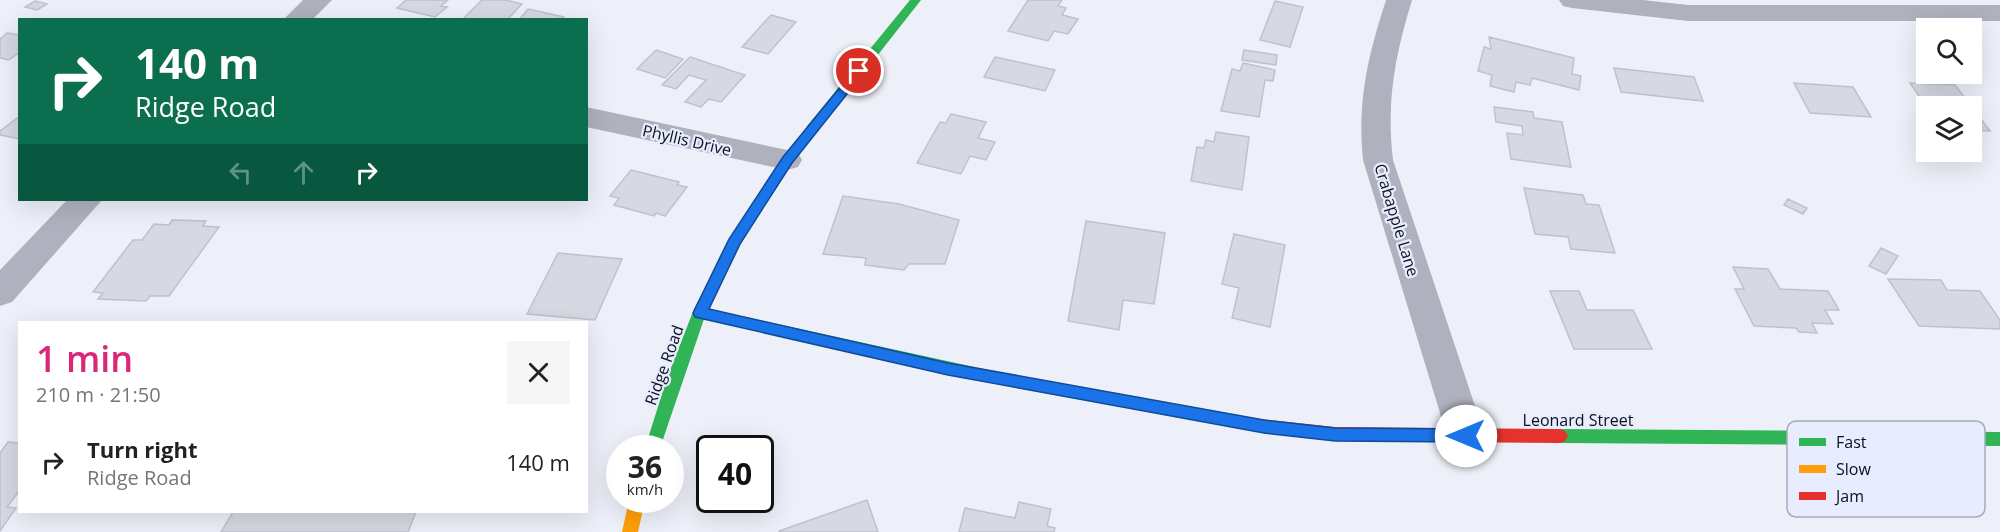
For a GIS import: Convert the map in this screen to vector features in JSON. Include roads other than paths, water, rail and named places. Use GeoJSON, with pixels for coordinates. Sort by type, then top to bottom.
{"type":"FeatureCollection","features":[{"type":"Feature","properties":{"kind":"street"},"geometry":{"type":"LineString","coordinates":[[298,18],[319,0]]}},
{"type":"Feature","properties":{"kind":"street","name":"Ridge Road"},"geometry":{"type":"LineString","coordinates":[[657,435],[700,313],[734,242],[787,160],[916,0]]}},
{"type":"Feature","properties":{"kind":"street","name":"Crabapple Lane"},"geometry":{"type":"LineString","coordinates":[[1399,0],[1378,69],[1374,129],[1378,160],[1466,436]]}},
{"type":"Feature","properties":{"kind":"street"},"geometry":{"type":"LineString","coordinates":[[1572,0],[1688,13],[2000,13]]}},
{"type":"Feature","properties":{"kind":"street","name":"Phyllis Drive"},"geometry":{"type":"LineString","coordinates":[[588,117],[787,160]]}},
{"type":"Feature","properties":{"kind":"street"},"geometry":{"type":"LineString","coordinates":[[0,293],[34,253],[85,201]]}},
{"type":"Feature","properties":{"kind":"street","name":"Leonard Street"},"geometry":{"type":"LineString","coordinates":[[700,313],[948,369],[1264,427],[1335,434],[1787,438]]}},
{"type":"Feature","properties":{"kind":"street","name":"Leonard Street"},"geometry":{"type":"LineString","coordinates":[[1985,439],[2000,439]]}},
{"type":"Feature","properties":{"kind":"street"},"geometry":{"type":"LineString","coordinates":[[630,532],[634,513]]}}]}
